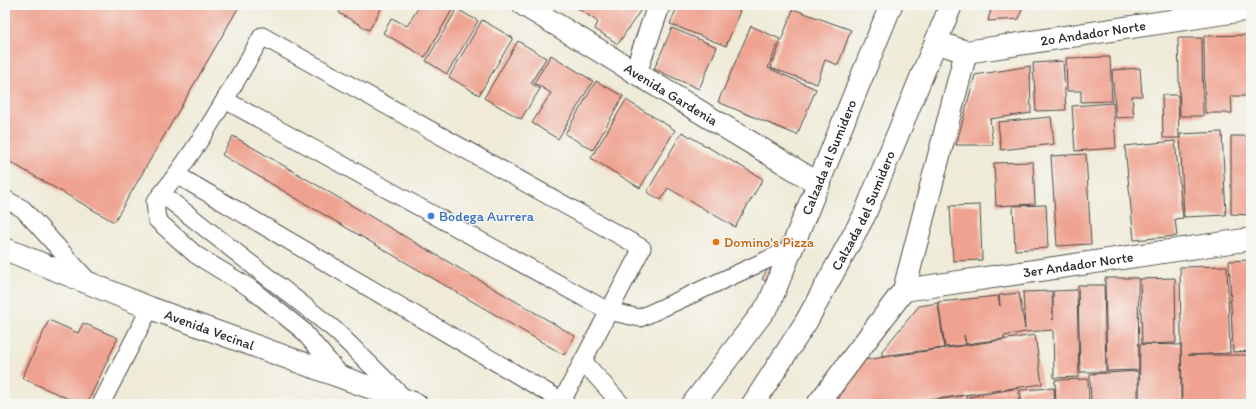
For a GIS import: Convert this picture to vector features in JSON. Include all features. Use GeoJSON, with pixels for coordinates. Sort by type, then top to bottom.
{"type":"FeatureCollection","features":[{"type":"Feature","properties":{"kind":"street","name":"Avenida Gardenia"},"geometry":{"type":"LineString","coordinates":[[524,5],[636,71],[818,184]]}},
{"type":"Feature","properties":{"kind":"street"},"geometry":{"type":"LineString","coordinates":[[636,71],[659,5]]}},
{"type":"Feature","properties":{"kind":"street","name":"Calzada al Sumidero"},"geometry":{"type":"LineString","coordinates":[[693,404],[769,304],[891,5]]}},
{"type":"Feature","properties":{"kind":"street","name":"Calzada del Sumidero"},"geometry":{"type":"LineString","coordinates":[[753,404],[806,322],[864,216],[951,5]]}},
{"type":"Feature","properties":{"kind":"street","name":"2o Andador Norte"},"geometry":{"type":"LineString","coordinates":[[936,42],[966,52],[1251,8]]}},
{"type":"Feature","properties":{"kind":"street"},"geometry":{"type":"LineString","coordinates":[[818,404],[904,290],[966,52]]}},
{"type":"Feature","properties":{"kind":"street","name":"3er Andador Norte"},"geometry":{"type":"LineString","coordinates":[[904,290],[1251,239]]}},
{"type":"Feature","properties":{"kind":"street","name":"Avenida Vecinal"},"geometry":{"type":"LineString","coordinates":[[5,249],[90,282],[150,308],[344,379],[410,401]]}},
{"type":"Feature","properties":{"kind":"lane"},"geometry":{"type":"LineString","coordinates":[[177,175],[562,401],[642,248],[262,36],[225,100],[177,175],[155,202],[157,220],[196,255],[250,288],[302,330],[344,379]]}},
{"type":"Feature","properties":{"kind":"lane"},"geometry":{"type":"LineString","coordinates":[[225,100],[608,311],[640,318],[793,248]]}},
{"type":"Feature","properties":{"kind":"lane"},"geometry":{"type":"LineString","coordinates":[[162,194],[334,330],[410,401]]}},
{"type":"Feature","properties":{"kind":"lane"},"geometry":{"type":"LineString","coordinates":[[5,199],[23,209],[90,282]]}},
{"type":"Feature","properties":{"kind":"lane"},"geometry":{"type":"LineString","coordinates":[[101,404],[150,308]]}},
{"type":"Feature","properties":{"kind":"lane"},"geometry":{"type":"LineString","coordinates":[[583,361],[621,404]]}},
{"type":"Feature","properties":{"kind":"building"},"geometry":{"type":"Polygon","coordinates":[[[5,5],[240,5],[114,222],[5,159],[5,5]]]}},
{"type":"Feature","properties":{"kind":"building"},"geometry":{"type":"Polygon","coordinates":[[[343,5],[383,5],[369,30],[339,13],[343,5]]]}},
{"type":"Feature","properties":{"kind":"building"},"geometry":{"type":"Polygon","coordinates":[[[420,5],[455,5],[425,57],[383,33],[392,18],[407,26],[420,5]]]}},
{"type":"Feature","properties":{"kind":"building"},"geometry":{"type":"Polygon","coordinates":[[[573,5],[638,5],[642,8],[618,44],[595,29],[598,22],[573,5]]]}},
{"type":"Feature","properties":{"kind":"building"},"geometry":{"type":"Polygon","coordinates":[[[678,5],[726,5],[740,11],[726,46],[670,24],[678,5]]]}},
{"type":"Feature","properties":{"kind":"building"},"geometry":{"type":"Polygon","coordinates":[[[992,5],[1023,5],[1019,19],[988,21],[992,5]]]}},
{"type":"Feature","properties":{"kind":"building"},"geometry":{"type":"Polygon","coordinates":[[[457,9],[478,21],[447,74],[426,61],[457,9]]]}},
{"type":"Feature","properties":{"kind":"building"},"geometry":{"type":"Polygon","coordinates":[[[793,9],[851,30],[838,65],[825,60],[817,84],[771,68],[793,9]]]}},
{"type":"Feature","properties":{"kind":"building"},"geometry":{"type":"Polygon","coordinates":[[[482,20],[513,38],[479,95],[449,77],[482,20]]]}},
{"type":"Feature","properties":{"kind":"building"},"geometry":{"type":"Polygon","coordinates":[[[751,26],[780,39],[768,68],[816,89],[797,135],[718,102],[751,26]]]}},
{"type":"Feature","properties":{"kind":"building"},"geometry":{"type":"Polygon","coordinates":[[[672,28],[717,47],[699,89],[654,69],[672,28]]]}},
{"type":"Feature","properties":{"kind":"building"},"geometry":{"type":"Polygon","coordinates":[[[1248,35],[1249,96],[1231,96],[1232,113],[1205,113],[1204,36],[1248,35]]]}},
{"type":"Feature","properties":{"kind":"building"},"geometry":{"type":"Polygon","coordinates":[[[1178,38],[1202,38],[1203,116],[1180,116],[1178,38]]]}},
{"type":"Feature","properties":{"kind":"building"},"geometry":{"type":"Polygon","coordinates":[[[518,41],[546,58],[531,83],[540,89],[521,119],[484,98],[518,41]]]}},
{"type":"Feature","properties":{"kind":"building"},"geometry":{"type":"Polygon","coordinates":[[[551,55],[593,81],[558,139],[532,123],[551,93],[534,83],[551,55]]]}},
{"type":"Feature","properties":{"kind":"building"},"geometry":{"type":"Polygon","coordinates":[[[1110,57],[1112,101],[1081,102],[1081,91],[1067,91],[1066,58],[1110,57]]]}},
{"type":"Feature","properties":{"kind":"building"},"geometry":{"type":"Polygon","coordinates":[[[1063,61],[1066,110],[1036,111],[1033,63],[1063,61]]]}},
{"type":"Feature","properties":{"kind":"building"},"geometry":{"type":"Polygon","coordinates":[[[1030,66],[1031,113],[990,119],[993,145],[956,145],[975,75],[1030,66]]]}},
{"type":"Feature","properties":{"kind":"building"},"geometry":{"type":"Polygon","coordinates":[[[1140,68],[1142,96],[1132,96],[1134,117],[1116,118],[1112,70],[1140,68]]]}},
{"type":"Feature","properties":{"kind":"building"},"geometry":{"type":"Polygon","coordinates":[[[596,81],[623,96],[593,150],[565,134],[596,81]]]}},
{"type":"Feature","properties":{"kind":"building"},"geometry":{"type":"Polygon","coordinates":[[[1162,95],[1178,95],[1179,138],[1163,138],[1162,95]]]}},
{"type":"Feature","properties":{"kind":"building"},"geometry":{"type":"Polygon","coordinates":[[[626,100],[675,130],[640,188],[591,158],[626,100]]]}},
{"type":"Feature","properties":{"kind":"building"},"geometry":{"type":"Polygon","coordinates":[[[1113,103],[1116,148],[1075,151],[1072,106],[1113,103]]]}},
{"type":"Feature","properties":{"kind":"building"},"geometry":{"type":"Polygon","coordinates":[[[1051,117],[1054,144],[1001,150],[998,122],[1051,117]]]}},
{"type":"Feature","properties":{"kind":"building"},"geometry":{"type":"Polygon","coordinates":[[[682,132],[763,179],[735,227],[668,188],[661,200],[647,192],[682,132]]]}},
{"type":"Feature","properties":{"kind":"building"},"geometry":{"type":"Polygon","coordinates":[[[1222,132],[1226,215],[1184,217],[1180,134],[1222,132]]]}},
{"type":"Feature","properties":{"kind":"building"},"geometry":{"type":"Polygon","coordinates":[[[233,136],[575,336],[564,355],[222,155],[233,136]]]}},
{"type":"Feature","properties":{"kind":"building"},"geometry":{"type":"Polygon","coordinates":[[[1231,136],[1251,136],[1251,215],[1231,214],[1231,136]]]}},
{"type":"Feature","properties":{"kind":"building"},"geometry":{"type":"Polygon","coordinates":[[[1175,141],[1183,218],[1175,219],[1177,236],[1134,240],[1125,146],[1175,141]]]}},
{"type":"Feature","properties":{"kind":"building"},"geometry":{"type":"Polygon","coordinates":[[[1086,154],[1091,244],[1057,246],[1051,156],[1086,154]]]}},
{"type":"Feature","properties":{"kind":"building"},"geometry":{"type":"Polygon","coordinates":[[[1033,162],[1035,204],[996,206],[994,163],[1033,162]]]}},
{"type":"Feature","properties":{"kind":"building"},"geometry":{"type":"Polygon","coordinates":[[[980,205],[982,260],[953,261],[950,206],[980,205]]]}},
{"type":"Feature","properties":{"kind":"building"},"geometry":{"type":"Polygon","coordinates":[[[1046,205],[1048,248],[1015,250],[1013,206],[1046,205]]]}},
{"type":"Feature","properties":{"kind":"building"},"geometry":{"type":"Polygon","coordinates":[[[1251,260],[1251,351],[1233,352],[1229,261],[1251,260]]]}},
{"type":"Feature","properties":{"kind":"building"},"geometry":{"type":"Polygon","coordinates":[[[772,261],[782,267],[772,285],[762,279],[772,261]]]}},
{"type":"Feature","properties":{"kind":"building"},"geometry":{"type":"Polygon","coordinates":[[[1227,266],[1230,353],[1188,355],[1251,355],[1251,404],[1182,404],[1180,267],[1227,266]]]}},
{"type":"Feature","properties":{"kind":"building"},"geometry":{"type":"Polygon","coordinates":[[[1105,278],[1138,278],[1139,370],[1107,371],[1105,278]]]}},
{"type":"Feature","properties":{"kind":"building"},"geometry":{"type":"Polygon","coordinates":[[[1175,278],[1176,343],[1142,344],[1140,279],[1175,278]]]}},
{"type":"Feature","properties":{"kind":"building"},"geometry":{"type":"Polygon","coordinates":[[[1078,285],[1104,285],[1106,372],[1080,372],[1078,285]]]}},
{"type":"Feature","properties":{"kind":"building"},"geometry":{"type":"Polygon","coordinates":[[[1077,290],[1079,377],[1054,378],[1053,330],[1025,332],[1004,336],[1004,339],[966,344],[964,335],[966,345],[945,347],[938,302],[998,296],[1000,306],[999,295],[1019,293],[1025,329],[1023,292],[1052,291],[1053,320],[1053,291],[1077,290]]]}},
{"type":"Feature","properties":{"kind":"building"},"geometry":{"type":"Polygon","coordinates":[[[938,303],[944,348],[882,356],[882,351],[919,306],[938,303]]]}},
{"type":"Feature","properties":{"kind":"building"},"geometry":{"type":"Polygon","coordinates":[[[49,320],[78,333],[83,323],[118,338],[87,404],[80,404],[22,378],[49,320]]]}},
{"type":"Feature","properties":{"kind":"building"},"geometry":{"type":"Polygon","coordinates":[[[1035,335],[1042,384],[903,404],[836,404],[858,361],[1035,335]]]}},
{"type":"Feature","properties":{"kind":"building"},"geometry":{"type":"Polygon","coordinates":[[[1140,344],[1181,345],[1181,404],[1139,404],[1140,344]]]}},
{"type":"Feature","properties":{"kind":"building"},"geometry":{"type":"Polygon","coordinates":[[[1138,371],[1138,404],[1091,404],[1090,374],[1138,371]]]}},
{"type":"Feature","properties":{"kind":"building"},"geometry":{"type":"Polygon","coordinates":[[[1088,379],[1089,404],[1056,404],[1055,380],[1088,379]]]}},
{"type":"Feature","properties":{"kind":"building"},"geometry":{"type":"Polygon","coordinates":[[[1018,388],[1019,404],[970,404],[969,397],[1018,388]]]}},
{"type":"Feature","properties":{"kind":"building"},"geometry":{"type":"Polygon","coordinates":[[[1054,388],[1055,404],[1021,404],[1020,390],[1054,388]]]}},
{"type":"Feature","properties":{"kind":"building"},"geometry":{"type":"Polygon","coordinates":[[[966,395],[967,404],[918,404],[918,403],[966,395]]]}},
{"type":"Feature","properties":{"kind":"place","name":"Bodega Aurrera"},"geometry":{"type":"Point","coordinates":[431,216]}},
{"type":"Feature","properties":{"kind":"place","name":"Domino's Pizza"},"geometry":{"type":"Point","coordinates":[716,242]}}]}
